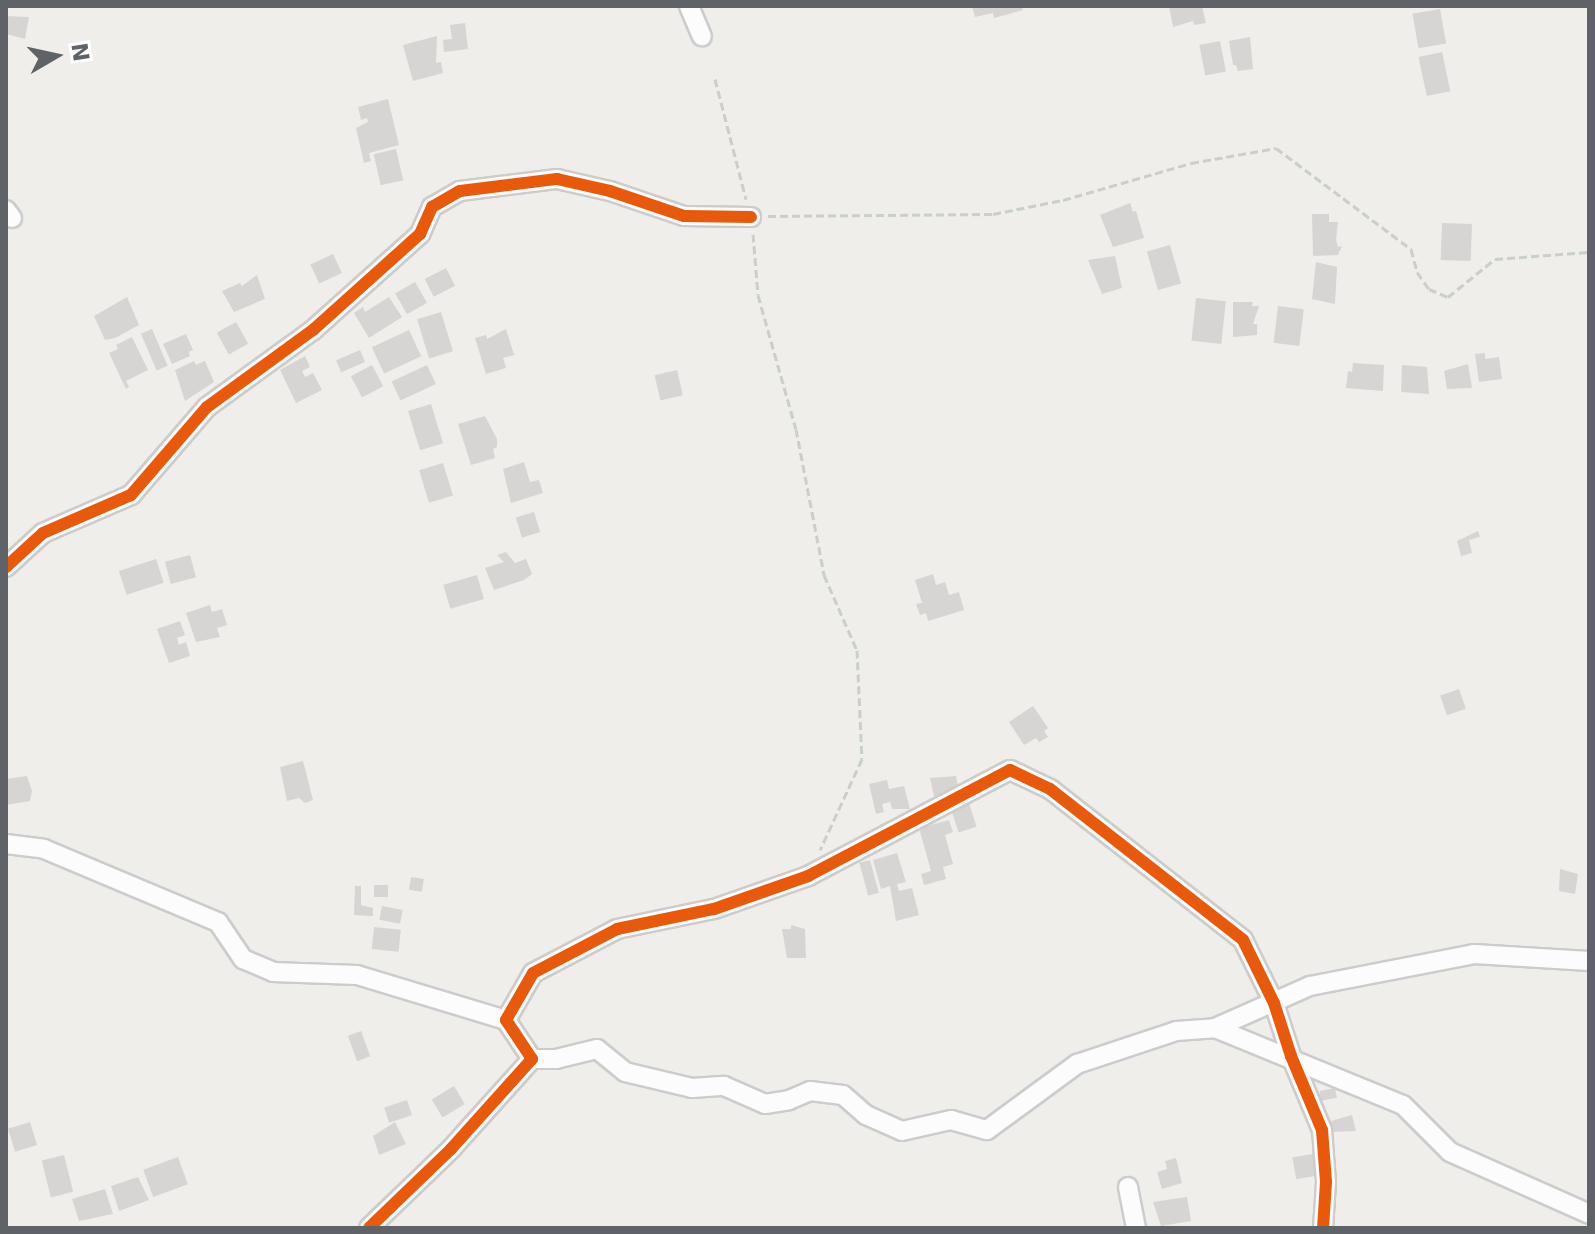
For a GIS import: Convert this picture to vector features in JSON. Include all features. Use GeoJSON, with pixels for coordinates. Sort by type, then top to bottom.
{"type":"FeatureCollection","features":[{"type":"Feature","properties":{"kind":"street"},"geometry":{"type":"LineString","coordinates":[[689,6],[702,36]]}},
{"type":"Feature","properties":{"kind":"street"},"geometry":{"type":"LineString","coordinates":[[6,567],[43,533],[131,495],[207,407],[313,330],[420,234],[432,207],[460,191],[557,179],[610,191],[684,216],[751,217]]}},
{"type":"Feature","properties":{"kind":"street"},"geometry":{"type":"LineString","coordinates":[[506,1020],[533,973],[617,929],[714,909],[808,876],[1010,770],[1050,789],[1243,940],[1274,1003],[1291,1056],[1322,1130],[1326,1182],[1323,1228]]}},
{"type":"Feature","properties":{"kind":"street"},"geometry":{"type":"LineString","coordinates":[[6,844],[44,849],[218,922],[243,959],[273,972],[357,975],[506,1020],[532,1059]]}},
{"type":"Feature","properties":{"kind":"street"},"geometry":{"type":"LineString","coordinates":[[369,1228],[451,1149],[532,1059],[556,1059],[597,1049],[625,1072],[692,1088],[724,1086],[765,1104],[789,1100],[810,1091],[843,1095],[866,1115],[902,1131],[951,1120],[987,1130],[1077,1064],[1176,1031],[1215,1028],[1310,986],[1474,954],[1589,961]]}},
{"type":"Feature","properties":{"kind":"street"},"geometry":{"type":"LineString","coordinates":[[1215,1028],[1291,1056],[1403,1105],[1450,1152],[1589,1214]]}},
{"type":"Feature","properties":{"kind":"street"},"geometry":{"type":"LineString","coordinates":[[1128,1187],[1136,1228]]}},
{"type":"Feature","properties":{"kind":"path"},"geometry":{"type":"LineString","coordinates":[[715,79],[751,217],[758,295],[796,429],[824,575],[857,650],[862,759],[820,850]]}},
{"type":"Feature","properties":{"kind":"path"},"geometry":{"type":"LineString","coordinates":[[751,217],[993,214],[1063,200],[1191,163],[1276,148],[1411,249],[1417,272],[1429,289],[1448,297],[1495,259],[1589,252]]}},
{"type":"Feature","properties":{"kind":"building"},"geometry":{"type":"Polygon","coordinates":[[[972,6],[1022,6],[1023,10],[994,18],[993,13],[975,17],[972,6]]]}},
{"type":"Feature","properties":{"kind":"building"},"geometry":{"type":"Polygon","coordinates":[[[1169,6],[1202,6],[1206,23],[1194,25],[1193,21],[1173,27],[1169,6]]]}},
{"type":"Feature","properties":{"kind":"building"},"geometry":{"type":"Polygon","coordinates":[[[1440,9],[1446,43],[1419,48],[1412,14],[1440,9]]]}},
{"type":"Feature","properties":{"kind":"building"},"geometry":{"type":"Polygon","coordinates":[[[6,16],[29,17],[25,39],[6,34],[6,16]]]}},
{"type":"Feature","properties":{"kind":"building"},"geometry":{"type":"Polygon","coordinates":[[[465,23],[468,49],[444,52],[443,40],[452,39],[450,25],[465,23]]]}},
{"type":"Feature","properties":{"kind":"building"},"geometry":{"type":"Polygon","coordinates":[[[437,36],[436,63],[441,62],[443,73],[413,81],[403,45],[437,36]]]}},
{"type":"Feature","properties":{"kind":"building"},"geometry":{"type":"Polygon","coordinates":[[[1250,37],[1253,69],[1238,71],[1233,65],[1229,41],[1250,37]]]}},
{"type":"Feature","properties":{"kind":"building"},"geometry":{"type":"Polygon","coordinates":[[[1220,41],[1226,71],[1205,75],[1199,45],[1220,41]]]}},
{"type":"Feature","properties":{"kind":"building"},"geometry":{"type":"Polygon","coordinates":[[[1442,52],[1450,91],[1427,96],[1419,57],[1442,52]]]}},
{"type":"Feature","properties":{"kind":"building"},"geometry":{"type":"Polygon","coordinates":[[[388,99],[399,145],[369,153],[371,161],[364,163],[356,128],[368,122],[367,118],[361,120],[358,107],[388,99]]]}},
{"type":"Feature","properties":{"kind":"building"},"geometry":{"type":"Polygon","coordinates":[[[396,149],[403,180],[381,185],[374,154],[396,149]]]}},
{"type":"Feature","properties":{"kind":"building"},"geometry":{"type":"Polygon","coordinates":[[[1130,203],[1133,212],[1136,211],[1144,238],[1113,247],[1100,215],[1130,203]]]}},
{"type":"Feature","properties":{"kind":"building"},"geometry":{"type":"Polygon","coordinates":[[[1312,214],[1329,214],[1329,222],[1338,222],[1336,240],[1338,247],[1342,246],[1338,255],[1313,256],[1312,214]]]}},
{"type":"Feature","properties":{"kind":"building"},"geometry":{"type":"Polygon","coordinates":[[[1442,223],[1472,224],[1471,261],[1441,260],[1442,223]]]}},
{"type":"Feature","properties":{"kind":"building"},"geometry":{"type":"Polygon","coordinates":[[[1170,245],[1181,283],[1158,290],[1147,252],[1170,245]]]}},
{"type":"Feature","properties":{"kind":"building"},"geometry":{"type":"Polygon","coordinates":[[[333,254],[342,273],[319,284],[310,265],[333,254]]]}},
{"type":"Feature","properties":{"kind":"building"},"geometry":{"type":"Polygon","coordinates":[[[1115,256],[1122,288],[1102,294],[1088,260],[1115,256]]]}},
{"type":"Feature","properties":{"kind":"building"},"geometry":{"type":"Polygon","coordinates":[[[1316,262],[1337,267],[1335,304],[1312,299],[1316,262]]]}},
{"type":"Feature","properties":{"kind":"building"},"geometry":{"type":"Polygon","coordinates":[[[446,268],[455,286],[434,297],[425,279],[446,268]]]}},
{"type":"Feature","properties":{"kind":"building"},"geometry":{"type":"Polygon","coordinates":[[[257,275],[265,299],[234,312],[222,291],[240,283],[242,286],[257,275]]]}},
{"type":"Feature","properties":{"kind":"building"},"geometry":{"type":"Polygon","coordinates":[[[415,282],[427,303],[407,314],[395,294],[415,282]]]}},
{"type":"Feature","properties":{"kind":"building"},"geometry":{"type":"Polygon","coordinates":[[[127,297],[139,325],[105,340],[94,316],[127,297]]]}},
{"type":"Feature","properties":{"kind":"building"},"geometry":{"type":"Polygon","coordinates":[[[389,297],[402,317],[369,338],[354,313],[363,307],[365,312],[389,297]]]}},
{"type":"Feature","properties":{"kind":"building"},"geometry":{"type":"Polygon","coordinates":[[[1196,298],[1226,301],[1221,344],[1192,341],[1196,298]]]}},
{"type":"Feature","properties":{"kind":"building"},"geometry":{"type":"Polygon","coordinates":[[[1233,302],[1253,302],[1252,306],[1259,306],[1253,324],[1257,324],[1257,335],[1233,337],[1233,302]]]}},
{"type":"Feature","properties":{"kind":"building"},"geometry":{"type":"Polygon","coordinates":[[[1278,306],[1304,309],[1299,346],[1273,343],[1278,306]]]}},
{"type":"Feature","properties":{"kind":"building"},"geometry":{"type":"Polygon","coordinates":[[[441,312],[453,351],[429,359],[417,319],[441,312]]]}},
{"type":"Feature","properties":{"kind":"building"},"geometry":{"type":"Polygon","coordinates":[[[236,322],[248,344],[229,355],[217,333],[236,322]]]}},
{"type":"Feature","properties":{"kind":"building"},"geometry":{"type":"Polygon","coordinates":[[[152,329],[168,366],[157,371],[141,334],[152,329]]]}},
{"type":"Feature","properties":{"kind":"building"},"geometry":{"type":"Polygon","coordinates":[[[506,329],[514,355],[503,358],[506,368],[486,374],[475,338],[486,335],[487,339],[506,329]]]}},
{"type":"Feature","properties":{"kind":"building"},"geometry":{"type":"Polygon","coordinates":[[[409,330],[421,356],[384,374],[372,347],[409,330]]]}},
{"type":"Feature","properties":{"kind":"building"},"geometry":{"type":"Polygon","coordinates":[[[186,334],[193,350],[189,352],[190,356],[172,364],[163,344],[186,334]]]}},
{"type":"Feature","properties":{"kind":"building"},"geometry":{"type":"Polygon","coordinates":[[[132,337],[148,370],[126,381],[129,387],[126,389],[109,353],[118,349],[116,345],[132,337]]]}},
{"type":"Feature","properties":{"kind":"building"},"geometry":{"type":"Polygon","coordinates":[[[360,350],[365,362],[341,372],[336,360],[360,350]]]}},
{"type":"Feature","properties":{"kind":"building"},"geometry":{"type":"Polygon","coordinates":[[[1485,353],[1485,359],[1499,357],[1502,379],[1479,382],[1475,354],[1485,353]]]}},
{"type":"Feature","properties":{"kind":"building"},"geometry":{"type":"Polygon","coordinates":[[[305,356],[310,367],[302,371],[305,377],[313,373],[322,390],[296,403],[280,370],[305,356]]]}},
{"type":"Feature","properties":{"kind":"building"},"geometry":{"type":"Polygon","coordinates":[[[194,361],[196,365],[205,361],[214,382],[185,401],[175,370],[194,361]]]}},
{"type":"Feature","properties":{"kind":"building"},"geometry":{"type":"Polygon","coordinates":[[[1353,363],[1384,365],[1383,391],[1346,388],[1348,371],[1352,372],[1353,363]]]}},
{"type":"Feature","properties":{"kind":"building"},"geometry":{"type":"Polygon","coordinates":[[[1468,364],[1472,388],[1447,389],[1444,371],[1468,364]]]}},
{"type":"Feature","properties":{"kind":"building"},"geometry":{"type":"Polygon","coordinates":[[[372,365],[383,386],[362,397],[351,376],[372,365]]]}},
{"type":"Feature","properties":{"kind":"building"},"geometry":{"type":"Polygon","coordinates":[[[427,365],[436,384],[401,401],[392,381],[427,365]]]}},
{"type":"Feature","properties":{"kind":"building"},"geometry":{"type":"Polygon","coordinates":[[[1402,365],[1427,367],[1429,394],[1401,392],[1402,365]]]}},
{"type":"Feature","properties":{"kind":"building"},"geometry":{"type":"Polygon","coordinates":[[[677,370],[683,395],[660,401],[655,375],[677,370]]]}},
{"type":"Feature","properties":{"kind":"building"},"geometry":{"type":"Polygon","coordinates":[[[431,404],[443,443],[420,450],[408,411],[431,404]]]}},
{"type":"Feature","properties":{"kind":"building"},"geometry":{"type":"Polygon","coordinates":[[[485,416],[497,439],[497,447],[493,449],[495,458],[471,465],[458,424],[485,416]]]}},
{"type":"Feature","properties":{"kind":"building"},"geometry":{"type":"Polygon","coordinates":[[[524,462],[530,482],[539,480],[543,493],[511,503],[503,469],[524,462]]]}},
{"type":"Feature","properties":{"kind":"building"},"geometry":{"type":"Polygon","coordinates":[[[443,463],[453,496],[429,503],[419,470],[443,463]]]}},
{"type":"Feature","properties":{"kind":"building"},"geometry":{"type":"Polygon","coordinates":[[[534,512],[540,532],[522,538],[516,518],[534,512]]]}},
{"type":"Feature","properties":{"kind":"building"},"geometry":{"type":"Polygon","coordinates":[[[1478,531],[1480,537],[1469,540],[1472,553],[1461,556],[1457,541],[1478,531]]]}},
{"type":"Feature","properties":{"kind":"building"},"geometry":{"type":"Polygon","coordinates":[[[506,552],[515,563],[526,559],[532,574],[524,580],[494,590],[485,568],[504,562],[497,555],[506,552]]]}},
{"type":"Feature","properties":{"kind":"building"},"geometry":{"type":"Polygon","coordinates":[[[190,555],[196,577],[171,584],[165,562],[190,555]]]}},
{"type":"Feature","properties":{"kind":"building"},"geometry":{"type":"Polygon","coordinates":[[[156,559],[164,583],[127,595],[119,571],[156,559]]]}},
{"type":"Feature","properties":{"kind":"building"},"geometry":{"type":"Polygon","coordinates":[[[933,574],[936,585],[945,582],[949,595],[959,592],[964,610],[928,621],[926,613],[920,615],[916,604],[922,603],[915,580],[933,574]]]}},
{"type":"Feature","properties":{"kind":"building"},"geometry":{"type":"Polygon","coordinates":[[[477,575],[484,599],[450,609],[443,585],[477,575]]]}},
{"type":"Feature","properties":{"kind":"building"},"geometry":{"type":"Polygon","coordinates":[[[210,605],[212,612],[222,609],[227,625],[217,628],[220,637],[196,642],[186,613],[210,605]]]}},
{"type":"Feature","properties":{"kind":"building"},"geometry":{"type":"Polygon","coordinates":[[[180,621],[185,635],[177,638],[179,645],[186,642],[190,656],[169,663],[157,629],[180,621]]]}},
{"type":"Feature","properties":{"kind":"building"},"geometry":{"type":"Polygon","coordinates":[[[1459,689],[1466,709],[1447,715],[1440,696],[1459,689]]]}},
{"type":"Feature","properties":{"kind":"building"},"geometry":{"type":"Polygon","coordinates":[[[1033,706],[1048,728],[1044,731],[1048,737],[1039,742],[1036,738],[1024,745],[1009,722],[1033,706]]]}},
{"type":"Feature","properties":{"kind":"building"},"geometry":{"type":"Polygon","coordinates":[[[303,761],[313,800],[305,803],[299,798],[287,801],[280,767],[303,761]]]}},
{"type":"Feature","properties":{"kind":"building"},"geometry":{"type":"Polygon","coordinates":[[[27,776],[32,791],[30,801],[6,805],[6,779],[27,776]]]}},
{"type":"Feature","properties":{"kind":"building"},"geometry":{"type":"Polygon","coordinates":[[[956,776],[959,792],[934,796],[930,778],[956,776]]]}},
{"type":"Feature","properties":{"kind":"building"},"geometry":{"type":"Polygon","coordinates":[[[887,780],[889,789],[904,786],[910,809],[892,809],[890,802],[882,804],[884,812],[876,814],[869,784],[887,780]]]}},
{"type":"Feature","properties":{"kind":"building"},"geometry":{"type":"Polygon","coordinates":[[[968,800],[977,827],[959,833],[950,806],[968,800]]]}},
{"type":"Feature","properties":{"kind":"building"},"geometry":{"type":"Polygon","coordinates":[[[949,820],[953,832],[945,835],[953,864],[943,867],[946,879],[924,885],[921,874],[931,871],[919,828],[949,820]]]}},
{"type":"Feature","properties":{"kind":"building"},"geometry":{"type":"Polygon","coordinates":[[[897,853],[906,882],[897,884],[899,891],[912,888],[919,915],[896,921],[890,886],[881,889],[873,860],[897,853]]]}},
{"type":"Feature","properties":{"kind":"building"},"geometry":{"type":"Polygon","coordinates":[[[870,860],[879,893],[868,896],[859,863],[870,860]]]}},
{"type":"Feature","properties":{"kind":"building"},"geometry":{"type":"Polygon","coordinates":[[[1560,869],[1578,874],[1575,894],[1559,891],[1560,869]]]}},
{"type":"Feature","properties":{"kind":"building"},"geometry":{"type":"Polygon","coordinates":[[[411,877],[424,879],[422,892],[409,890],[411,877]]]}},
{"type":"Feature","properties":{"kind":"building"},"geometry":{"type":"Polygon","coordinates":[[[374,885],[388,885],[388,897],[374,897],[374,885]]]}},
{"type":"Feature","properties":{"kind":"building"},"geometry":{"type":"Polygon","coordinates":[[[355,886],[361,886],[361,905],[373,908],[373,916],[354,915],[355,886]]]}},
{"type":"Feature","properties":{"kind":"building"},"geometry":{"type":"Polygon","coordinates":[[[382,906],[403,910],[400,924],[379,920],[382,906]]]}},
{"type":"Feature","properties":{"kind":"building"},"geometry":{"type":"Polygon","coordinates":[[[791,925],[805,929],[806,958],[787,958],[782,929],[791,929],[791,925]]]}},
{"type":"Feature","properties":{"kind":"building"},"geometry":{"type":"Polygon","coordinates":[[[374,927],[401,930],[399,952],[372,949],[374,927]]]}},
{"type":"Feature","properties":{"kind":"building"},"geometry":{"type":"Polygon","coordinates":[[[361,1031],[370,1056],[357,1061],[348,1036],[361,1031]]]}},
{"type":"Feature","properties":{"kind":"building"},"geometry":{"type":"Polygon","coordinates":[[[454,1086],[465,1104],[443,1117],[432,1099],[454,1086]]]}},
{"type":"Feature","properties":{"kind":"building"},"geometry":{"type":"Polygon","coordinates":[[[1335,1088],[1337,1098],[1321,1101],[1319,1091],[1335,1088]]]}},
{"type":"Feature","properties":{"kind":"building"},"geometry":{"type":"Polygon","coordinates":[[[407,1100],[412,1115],[389,1123],[384,1107],[407,1100]]]}},
{"type":"Feature","properties":{"kind":"building"},"geometry":{"type":"Polygon","coordinates":[[[1352,1115],[1356,1131],[1332,1132],[1331,1121],[1352,1115]]]}},
{"type":"Feature","properties":{"kind":"building"},"geometry":{"type":"Polygon","coordinates":[[[30,1122],[37,1145],[15,1152],[8,1129],[30,1122]]]}},
{"type":"Feature","properties":{"kind":"building"},"geometry":{"type":"Polygon","coordinates":[[[395,1122],[406,1144],[379,1155],[373,1136],[395,1122]]]}},
{"type":"Feature","properties":{"kind":"building"},"geometry":{"type":"Polygon","coordinates":[[[1318,1153],[1322,1175],[1296,1179],[1292,1158],[1318,1153]]]}},
{"type":"Feature","properties":{"kind":"building"},"geometry":{"type":"Polygon","coordinates":[[[64,1155],[73,1192],[51,1197],[42,1161],[64,1155]]]}},
{"type":"Feature","properties":{"kind":"building"},"geometry":{"type":"Polygon","coordinates":[[[178,1157],[188,1184],[153,1197],[143,1170],[178,1157]]]}},
{"type":"Feature","properties":{"kind":"building"},"geometry":{"type":"Polygon","coordinates":[[[1176,1158],[1182,1183],[1162,1189],[1157,1172],[1167,1169],[1165,1161],[1176,1158]]]}},
{"type":"Feature","properties":{"kind":"building"},"geometry":{"type":"Polygon","coordinates":[[[138,1177],[149,1200],[119,1211],[111,1186],[138,1177]]]}},
{"type":"Feature","properties":{"kind":"building"},"geometry":{"type":"Polygon","coordinates":[[[105,1189],[113,1214],[79,1221],[72,1199],[105,1189]]]}},
{"type":"Feature","properties":{"kind":"building"},"geometry":{"type":"Polygon","coordinates":[[[1187,1197],[1191,1221],[1161,1226],[1153,1202],[1187,1197]]]}},
{"type":"Feature","properties":{"kind":"cycle path"},"geometry":{"type":"LineString","coordinates":[[6,567],[43,533],[131,495],[207,407],[313,330],[420,234],[432,207],[460,191],[557,179],[610,191],[684,216],[751,217]]}},
{"type":"Feature","properties":{"kind":"cycle path"},"geometry":{"type":"LineString","coordinates":[[369,1228],[451,1149],[532,1059],[506,1020],[533,973],[617,929],[714,909],[808,876],[1010,770],[1050,789],[1243,940],[1274,1003],[1291,1056],[1322,1130],[1326,1182],[1323,1228]]}}]}
